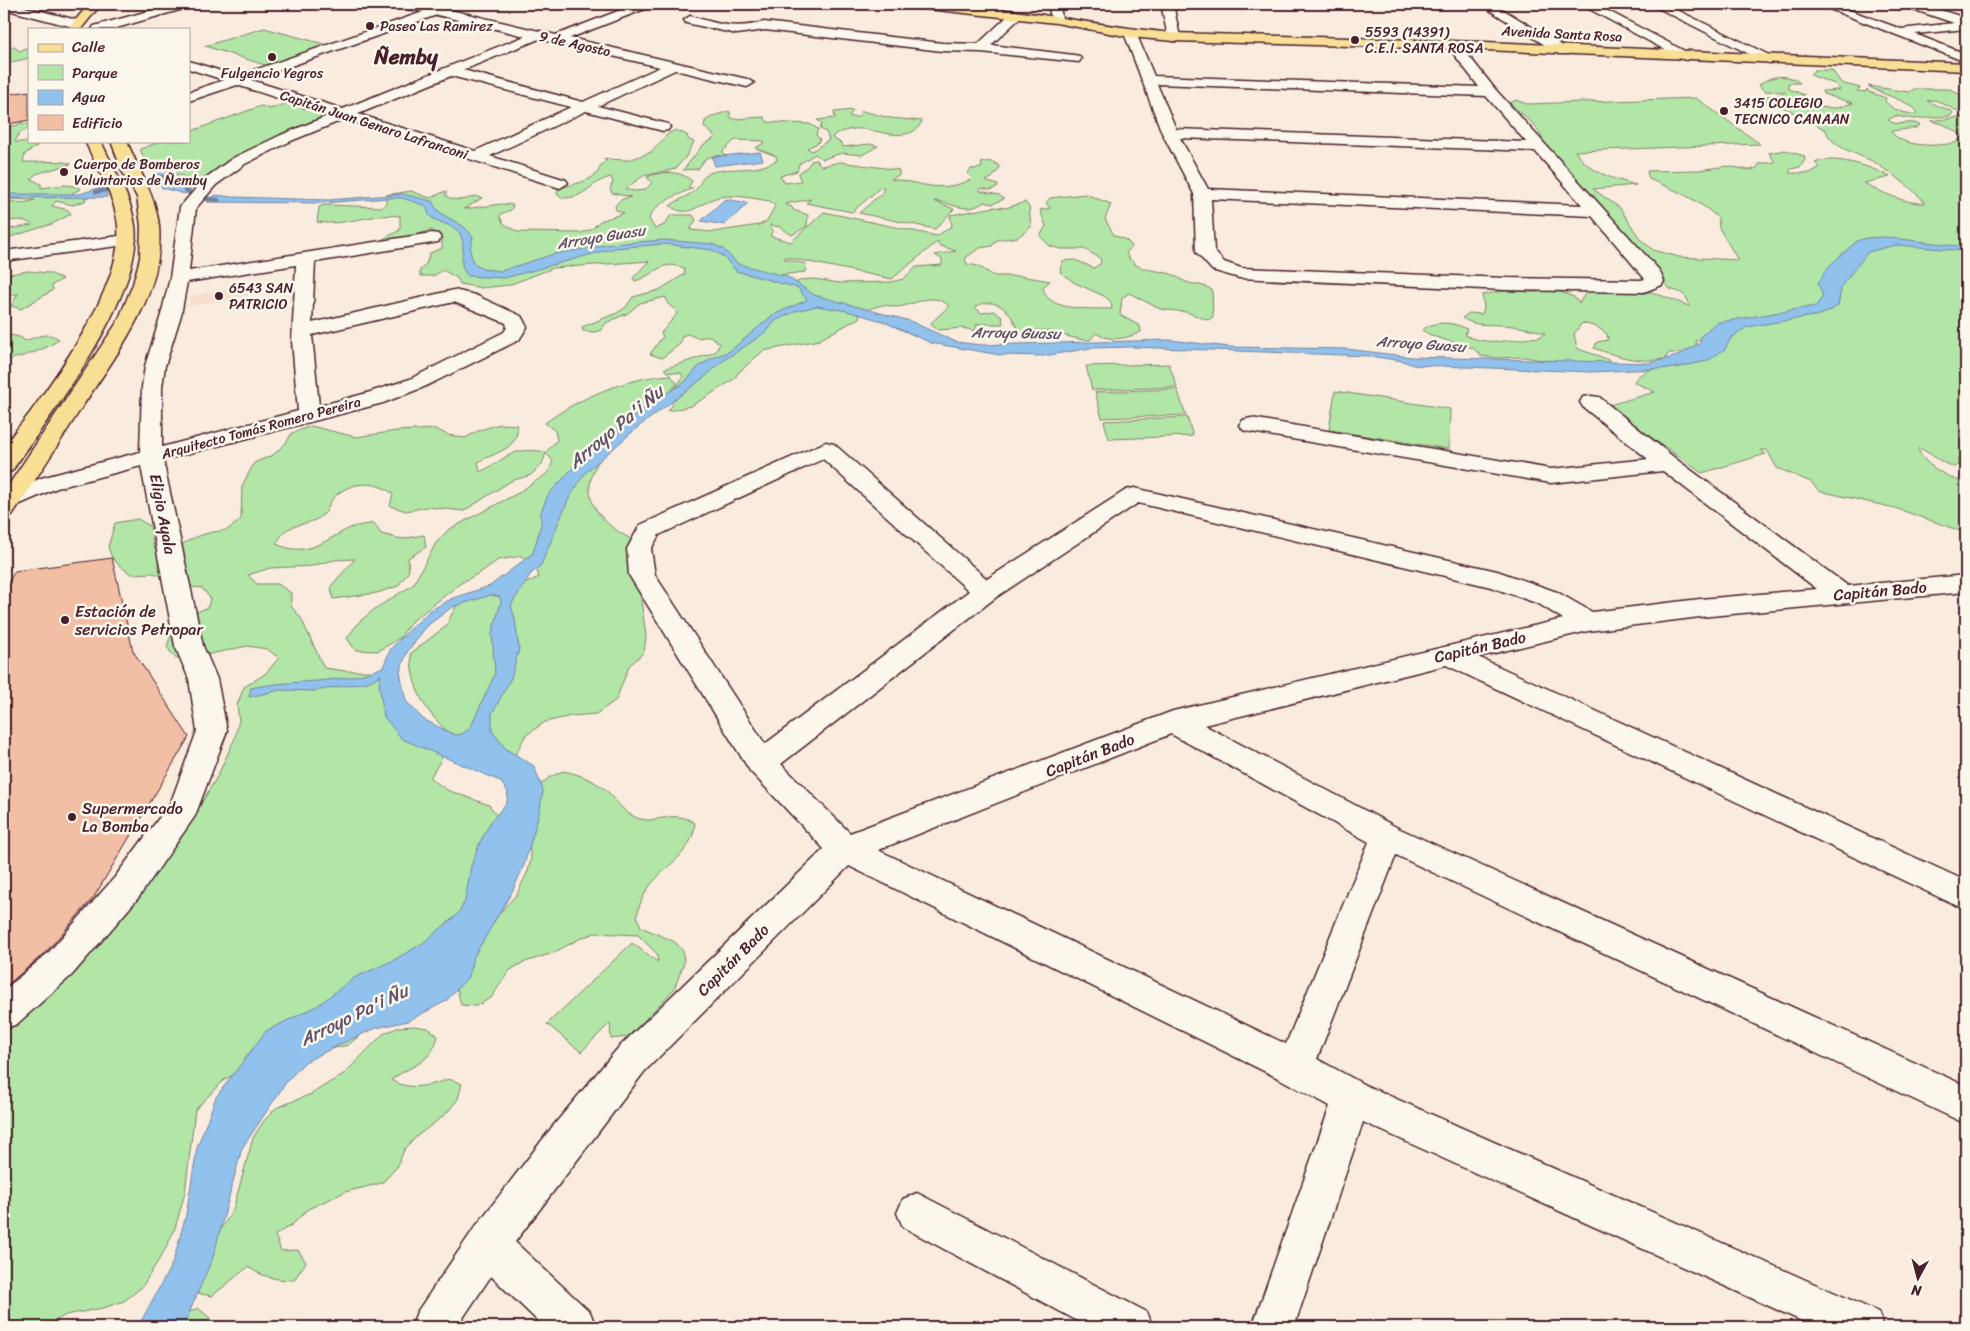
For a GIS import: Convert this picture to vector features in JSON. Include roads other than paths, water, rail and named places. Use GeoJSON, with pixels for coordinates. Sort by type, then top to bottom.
{"type":"FeatureCollection","features":[{"type":"Feature","properties":{"kind":"main road"},"geometry":{"type":"LineString","coordinates":[[75,27],[95,4]]}},
{"type":"Feature","properties":{"kind":"main road","name":"Avenida Santa Rosa"},"geometry":{"type":"LineString","coordinates":[[918,4],[944,5],[1056,19],[1130,33],[1174,37],[1454,45],[1966,67]]}},
{"type":"Feature","properties":{"kind":"main road"},"geometry":{"type":"LineString","coordinates":[[91,28],[108,7]]}},
{"type":"Feature","properties":{"kind":"main road"},"geometry":{"type":"LineString","coordinates":[[4,466],[72,365],[107,306],[126,248],[121,203],[106,174],[93,142]]}},
{"type":"Feature","properties":{"kind":"main road"},"geometry":{"type":"LineString","coordinates":[[5,505],[128,321],[149,258],[150,226],[145,198],[130,171],[119,142]]}},
{"type":"Feature","properties":{"kind":"street"},"geometry":{"type":"LineString","coordinates":[[22,10],[41,4]]}},
{"type":"Feature","properties":{"kind":"street"},"geometry":{"type":"LineString","coordinates":[[102,28],[186,4]]}},
{"type":"Feature","properties":{"kind":"street","name":"9 de Agosto"},"geometry":{"type":"LineString","coordinates":[[404,4],[746,83]]}},
{"type":"Feature","properties":{"kind":"street"},"geometry":{"type":"LineString","coordinates":[[190,97],[458,4]]}},
{"type":"Feature","properties":{"kind":"street"},"geometry":{"type":"LineString","coordinates":[[557,39],[646,4]]}},
{"type":"Feature","properties":{"kind":"street"},"geometry":{"type":"LineString","coordinates":[[1054,4],[1056,19]]}},
{"type":"Feature","properties":{"kind":"street"},"geometry":{"type":"LineString","coordinates":[[1167,4],[1174,37]]}},
{"type":"Feature","properties":{"kind":"street"},"geometry":{"type":"LineString","coordinates":[[1486,4],[1564,51]]}},
{"type":"Feature","properties":{"kind":"street"},"geometry":{"type":"LineString","coordinates":[[1586,4],[1686,56]]}},
{"type":"Feature","properties":{"kind":"street"},"geometry":{"type":"LineString","coordinates":[[1656,4],[1770,59]]}},
{"type":"Feature","properties":{"kind":"street"},"geometry":{"type":"LineString","coordinates":[[1823,4],[1966,58]]}},
{"type":"Feature","properties":{"kind":"street"},"geometry":{"type":"LineString","coordinates":[[1910,4],[1966,24]]}},
{"type":"Feature","properties":{"kind":"street"},"geometry":{"type":"LineString","coordinates":[[4,5],[75,27]]}},
{"type":"Feature","properties":{"kind":"street"},"geometry":{"type":"LineString","coordinates":[[764,26],[772,11]]}},
{"type":"Feature","properties":{"kind":"street"},"geometry":{"type":"LineString","coordinates":[[981,48],[1016,15]]}},
{"type":"Feature","properties":{"kind":"street"},"geometry":{"type":"LineString","coordinates":[[690,20],[744,31],[764,26],[942,47],[981,48],[1074,59]]}},
{"type":"Feature","properties":{"kind":"street"},"geometry":{"type":"LineString","coordinates":[[1900,33],[1966,24]]}},
{"type":"Feature","properties":{"kind":"street"},"geometry":{"type":"LineString","coordinates":[[1130,33],[1170,133],[1202,194],[1206,252],[1218,266],[1239,273],[1506,284],[1644,286],[1655,281],[1652,274],[1490,92],[1454,45]]}},
{"type":"Feature","properties":{"kind":"street"},"geometry":{"type":"LineString","coordinates":[[340,114],[538,35]]}},
{"type":"Feature","properties":{"kind":"street","name":"Capitán Juan Genaro Lafranconi"},"geometry":{"type":"LineString","coordinates":[[190,65],[560,184]]}},
{"type":"Feature","properties":{"kind":"street"},"geometry":{"type":"LineString","coordinates":[[476,157],[673,66]]}},
{"type":"Feature","properties":{"kind":"street"},"geometry":{"type":"LineString","coordinates":[[449,71],[663,127]]}},
{"type":"Feature","properties":{"kind":"street"},"geometry":{"type":"LineString","coordinates":[[1150,80],[1490,92]]}},
{"type":"Feature","properties":{"kind":"street","name":"Eligio Ayala"},"geometry":{"type":"LineString","coordinates":[[4,1012],[60,964],[127,887],[184,807],[212,730],[202,679],[189,646],[151,458],[152,387],[179,278],[188,207],[210,182],[239,161],[340,114]]}},
{"type":"Feature","properties":{"kind":"street"},"geometry":{"type":"LineString","coordinates":[[1170,133],[1539,147]]}},
{"type":"Feature","properties":{"kind":"street"},"geometry":{"type":"LineString","coordinates":[[1202,194],[1596,211]]}},
{"type":"Feature","properties":{"kind":"street"},"geometry":{"type":"LineString","coordinates":[[179,278],[432,238]]}},
{"type":"Feature","properties":{"kind":"street"},"geometry":{"type":"LineString","coordinates":[[4,256],[101,252],[126,248]]}},
{"type":"Feature","properties":{"kind":"street"},"geometry":{"type":"LineString","coordinates":[[67,266],[101,252]]}},
{"type":"Feature","properties":{"kind":"street"},"geometry":{"type":"LineString","coordinates":[[306,259],[302,331],[310,415]]}},
{"type":"Feature","properties":{"kind":"street","name":"Arquitecto Tomás Romero Pereira"},"geometry":{"type":"LineString","coordinates":[[5,505],[49,483],[151,458],[375,398],[417,383],[512,336],[517,327],[514,320],[468,299],[454,296],[302,331]]}},
{"type":"Feature","properties":{"kind":"street"},"geometry":{"type":"LineString","coordinates":[[1592,402],[1668,464],[1841,594]]}},
{"type":"Feature","properties":{"kind":"street"},"geometry":{"type":"LineString","coordinates":[[1251,425],[1551,476],[1668,464]]}},
{"type":"Feature","properties":{"kind":"street"},"geometry":{"type":"LineString","coordinates":[[986,592],[826,450],[648,530],[639,549],[642,575],[761,763],[844,849],[1295,1067],[1352,1098],[1863,1327]]}},
{"type":"Feature","properties":{"kind":"street"},"geometry":{"type":"LineString","coordinates":[[761,763],[986,592],[1134,495],[1497,580],[1548,598],[1588,622]]}},
{"type":"Feature","properties":{"kind":"street","name":"Capitán Bado"},"geometry":{"type":"LineString","coordinates":[[432,1327],[488,1245],[567,1140],[631,1060],[844,849],[1173,722],[1448,655],[1588,622],[1700,608],[1966,584]]}},
{"type":"Feature","properties":{"kind":"street"},"geometry":{"type":"LineString","coordinates":[[1448,655],[1966,896]]}},
{"type":"Feature","properties":{"kind":"street"},"geometry":{"type":"LineString","coordinates":[[1173,722],[1387,837],[1966,1105]]}},
{"type":"Feature","properties":{"kind":"street"},"geometry":{"type":"LineString","coordinates":[[1295,1067],[1387,837]]}},
{"type":"Feature","properties":{"kind":"street"},"geometry":{"type":"LineString","coordinates":[[1273,1327],[1352,1098]]}},
{"type":"Feature","properties":{"kind":"street"},"geometry":{"type":"LineString","coordinates":[[917,1213],[1132,1327]]}},
{"type":"Feature","properties":{"kind":"street"},"geometry":{"type":"LineString","coordinates":[[488,1245],[576,1327]]}},
{"type":"Feature","properties":{"kind":"water"},"geometry":{"type":"Polygon","coordinates":[[[760,152],[763,160],[715,166],[712,157],[760,152]]]}},
{"type":"Feature","properties":{"kind":"water"},"geometry":{"type":"Polygon","coordinates":[[[156,173],[177,176],[195,186],[185,194],[162,188],[156,173]]]}},
{"type":"Feature","properties":{"kind":"water"},"geometry":{"type":"Polygon","coordinates":[[[104,186],[107,197],[4,198],[4,194],[80,194],[104,186]]]}},
{"type":"Feature","properties":{"kind":"water","name":"Arroyo Pa'i Ñu"},"geometry":{"type":"Polygon","coordinates":[[[403,194],[432,201],[441,213],[469,232],[473,238],[470,250],[473,263],[482,269],[501,271],[554,254],[611,244],[663,240],[712,244],[723,249],[738,264],[788,277],[814,295],[910,321],[956,342],[981,345],[1170,340],[1230,347],[1347,349],[1411,357],[1650,363],[1677,356],[1700,343],[1701,336],[1715,323],[1816,306],[1823,296],[1818,283],[1829,266],[1857,241],[1866,238],[1885,237],[1966,247],[1966,251],[1896,245],[1868,252],[1842,285],[1838,305],[1832,310],[1820,315],[1747,327],[1731,338],[1725,349],[1707,361],[1675,368],[1591,372],[1413,365],[1403,361],[1369,356],[1132,347],[1091,348],[1044,356],[1000,355],[931,343],[882,321],[847,311],[817,306],[796,311],[775,321],[768,330],[724,360],[706,376],[637,428],[585,473],[568,500],[541,565],[530,575],[511,605],[519,649],[511,678],[492,714],[492,731],[506,749],[534,766],[543,790],[539,814],[524,865],[513,890],[473,958],[468,977],[446,1001],[408,1021],[376,1028],[305,1062],[287,1081],[242,1148],[213,1257],[183,1327],[138,1327],[173,1262],[186,1215],[197,1148],[216,1097],[266,1031],[317,1006],[354,978],[394,960],[423,943],[458,914],[465,901],[471,866],[480,842],[490,823],[507,802],[508,792],[500,781],[402,739],[384,717],[379,683],[381,675],[368,682],[314,691],[280,690],[249,697],[251,688],[351,677],[383,667],[391,648],[429,611],[453,598],[490,586],[533,553],[541,525],[541,512],[548,495],[584,456],[647,406],[686,381],[698,367],[710,359],[730,351],[773,315],[807,300],[798,288],[736,271],[724,257],[712,250],[665,244],[615,248],[505,278],[468,276],[464,272],[462,263],[463,244],[457,230],[431,217],[424,205],[402,198],[323,203],[207,202],[215,195],[329,200],[403,194]],[[491,595],[452,607],[427,626],[407,652],[400,672],[406,701],[423,719],[455,735],[462,734],[470,728],[495,674],[492,634],[501,602],[500,597],[491,595]]]}},
{"type":"Feature","properties":{"kind":"water"},"geometry":{"type":"Polygon","coordinates":[[[725,199],[748,203],[725,225],[701,221],[725,199]]]}},
{"type":"Feature","properties":{"kind":"waterway","name":"Arroyo Guasu"},"geometry":{"type":"LineString","coordinates":[[96,192],[166,177]]}},
{"type":"Feature","properties":{"kind":"waterway","name":"Arroyo Guasu"},"geometry":{"type":"LineString","coordinates":[[183,187],[194,197],[218,200]]}},
{"type":"Feature","properties":{"kind":"place","name":"Paseo Las Ramirez"},"geometry":{"type":"Point","coordinates":[370,26]}},
{"type":"Feature","properties":{"kind":"place","name":"5593 (14391) C.E.I. SANTA ROSA"},"geometry":{"type":"Point","coordinates":[1355,40]}},
{"type":"Feature","properties":{"kind":"place","name":"Fulgencio Yegros"},"geometry":{"type":"Point","coordinates":[272,57]}},
{"type":"Feature","properties":{"kind":"place","name":"3415 COLEGIO TECNICO CANAAN"},"geometry":{"type":"Point","coordinates":[1724,111]}},
{"type":"Feature","properties":{"kind":"place","name":"Cuerpo de Bomberos Voluntarios de Ñemby"},"geometry":{"type":"Point","coordinates":[64,172]}},
{"type":"Feature","properties":{"kind":"place","name":"6543 SAN PATRICIO"},"geometry":{"type":"Point","coordinates":[219,296]}},
{"type":"Feature","properties":{"kind":"place","name":"Estación de servicios Petropar"},"geometry":{"type":"Point","coordinates":[65,620]}},
{"type":"Feature","properties":{"kind":"place","name":"Supermercado La Bomba"},"geometry":{"type":"Point","coordinates":[72,817]}},
{"type":"Feature","properties":{"kind":"district","name":"Ñemby"},"geometry":{"type":"Point","coordinates":[406,57]}}]}
